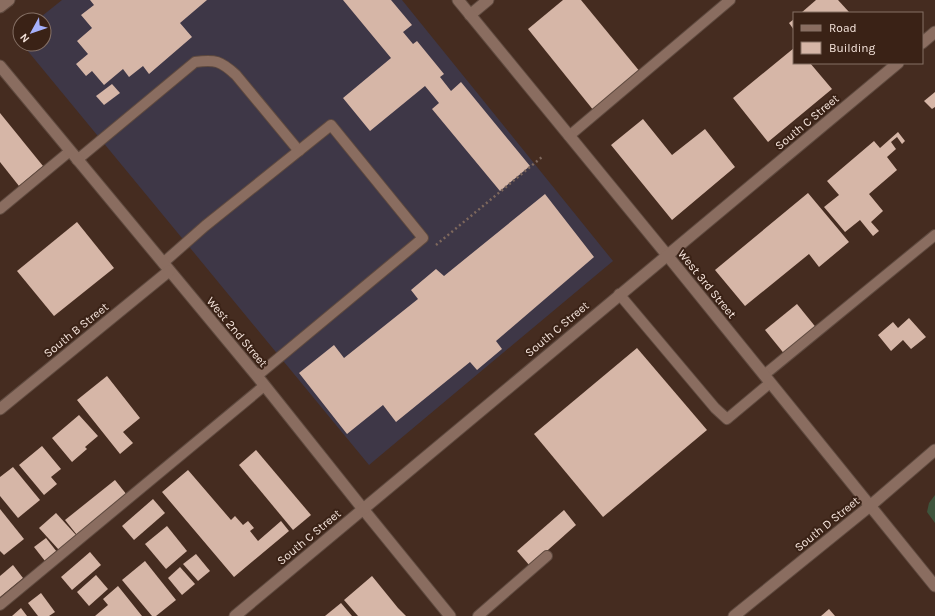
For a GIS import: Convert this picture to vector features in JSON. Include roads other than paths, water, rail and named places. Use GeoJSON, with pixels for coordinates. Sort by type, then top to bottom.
{"type":"FeatureCollection","features":[{"type":"Feature","properties":{"kind":"street"},"geometry":{"type":"LineString","coordinates":[[0,7],[9,0]]}},
{"type":"Feature","properties":{"kind":"street","name":"West 3rd Street"},"geometry":{"type":"LineString","coordinates":[[458,0],[935,586]]}},
{"type":"Feature","properties":{"kind":"street"},"geometry":{"type":"LineString","coordinates":[[470,15],[488,0]]}},
{"type":"Feature","properties":{"kind":"street"},"geometry":{"type":"LineString","coordinates":[[923,42],[935,32]]}},
{"type":"Feature","properties":{"kind":"street","name":"South C Street"},"geometry":{"type":"LineString","coordinates":[[235,616],[619,294],[897,64]]}},
{"type":"Feature","properties":{"kind":"street","name":"West 2nd Street"},"geometry":{"type":"LineString","coordinates":[[0,66],[257,376],[450,616]]}},
{"type":"Feature","properties":{"kind":"street","name":"South B Street"},"geometry":{"type":"LineString","coordinates":[[0,409],[166,267]]}},
{"type":"Feature","properties":{"kind":"street","name":"South D Street"},"geometry":{"type":"LineString","coordinates":[[734,616],[870,506],[935,450]]}},
{"type":"Feature","properties":{"kind":"lane"},"geometry":{"type":"LineString","coordinates":[[569,136],[730,0]]}},
{"type":"Feature","properties":{"kind":"lane"},"geometry":{"type":"LineString","coordinates":[[77,160],[195,62],[212,60],[225,65],[236,75],[299,151]]}},
{"type":"Feature","properties":{"kind":"lane"},"geometry":{"type":"LineString","coordinates":[[166,267],[331,125],[423,238],[257,376]]}},
{"type":"Feature","properties":{"kind":"lane"},"geometry":{"type":"LineString","coordinates":[[0,209],[70,151]]}},
{"type":"Feature","properties":{"kind":"lane"},"geometry":{"type":"LineString","coordinates":[[619,294],[710,402],[727,419],[767,379],[935,235]]}},
{"type":"Feature","properties":{"kind":"lane"},"geometry":{"type":"LineString","coordinates":[[0,605],[264,386]]}},
{"type":"Feature","properties":{"kind":"lane"},"geometry":{"type":"LineString","coordinates":[[478,616],[547,556]]}}]}
